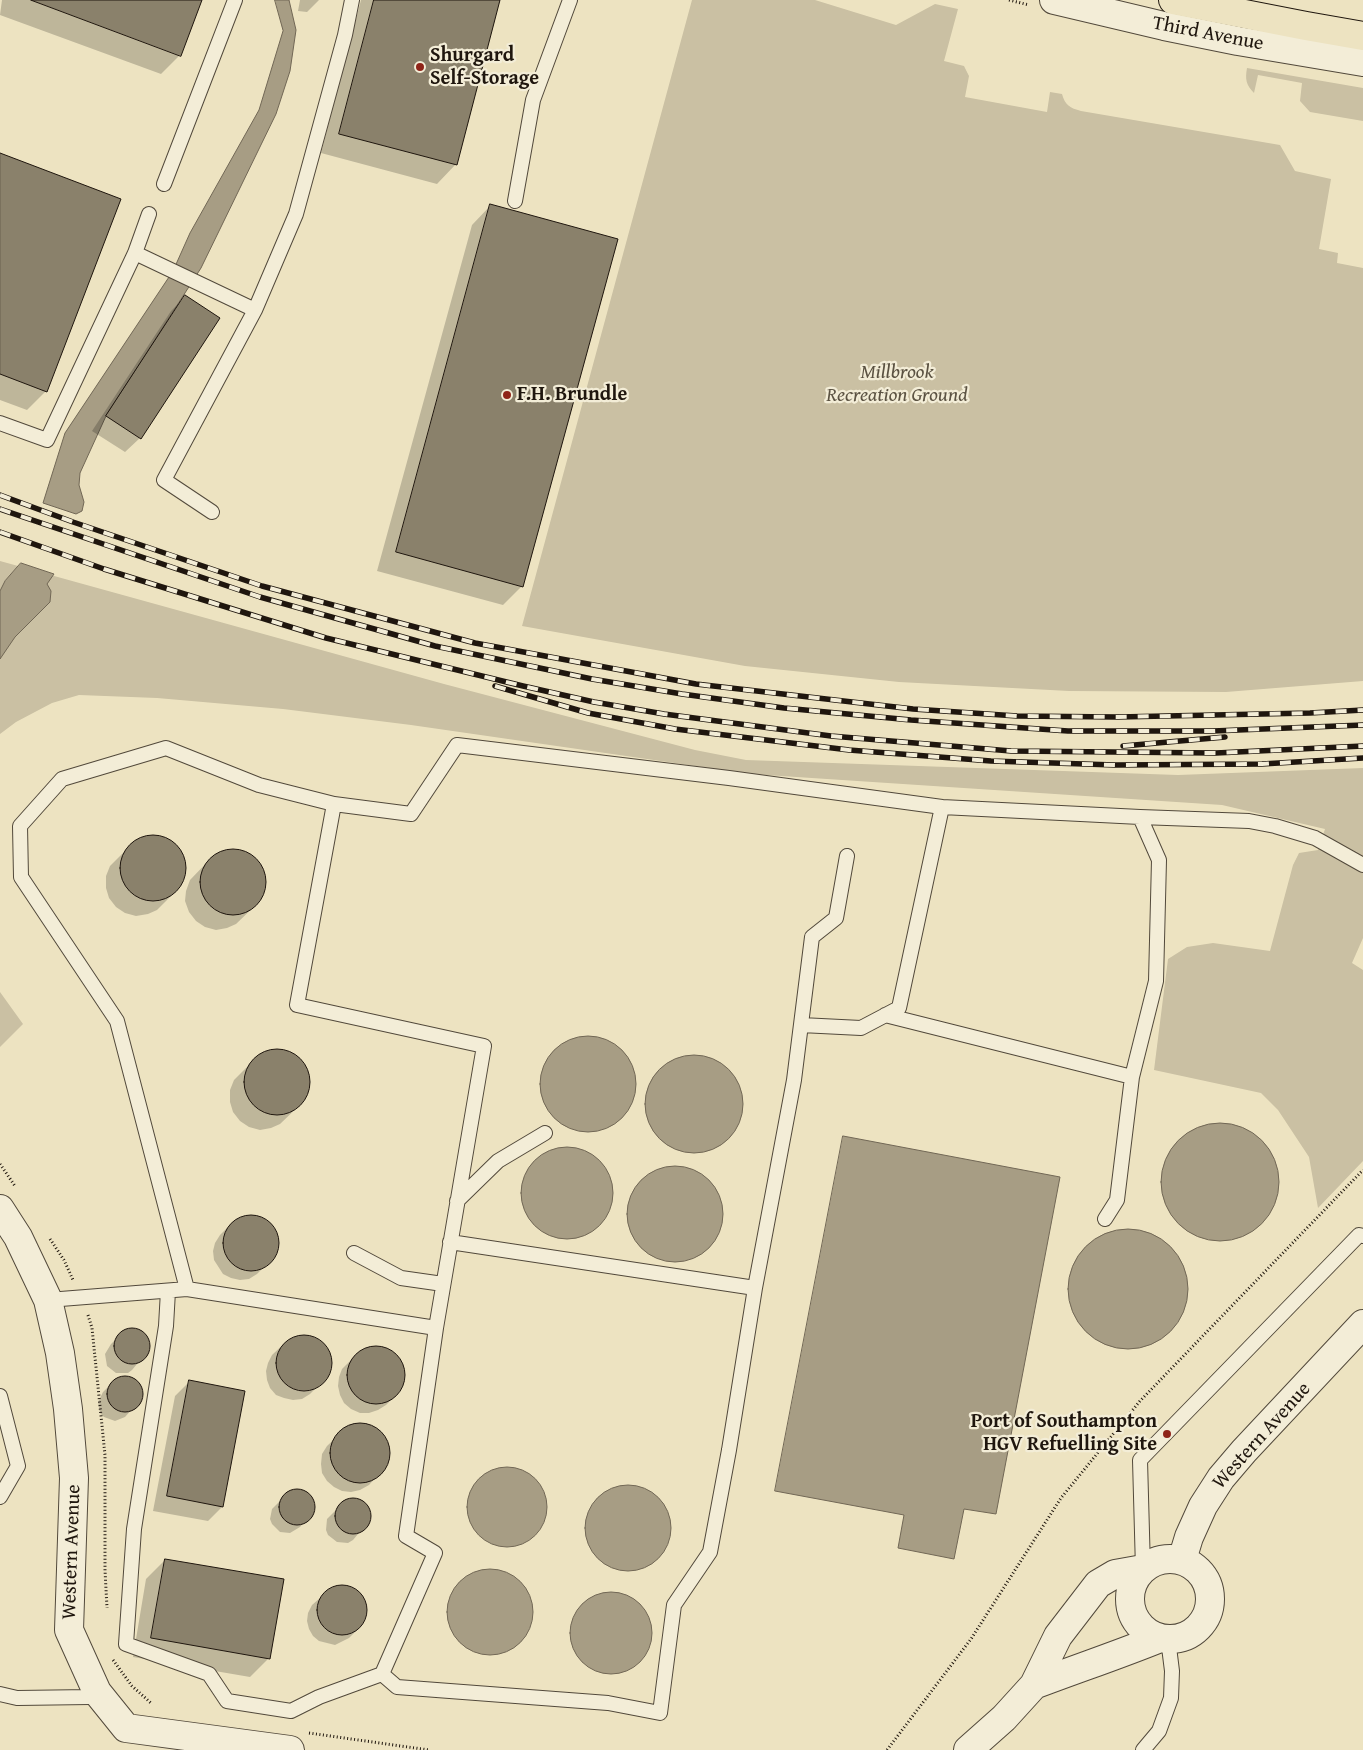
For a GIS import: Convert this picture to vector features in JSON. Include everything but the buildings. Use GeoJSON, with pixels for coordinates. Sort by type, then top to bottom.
{"type":"FeatureCollection","features":[{"type":"Feature","properties":{"kind":"highway"},"geometry":{"type":"LineString","coordinates":[[1173,0],[1363,36]]}},
{"type":"Feature","properties":{"kind":"street","name":"Third Avenue"},"geometry":{"type":"LineString","coordinates":[[1054,0],[1238,41],[1363,62]]}},
{"type":"Feature","properties":{"kind":"street","name":"Western Avenue"},"geometry":{"type":"LineString","coordinates":[[0,1209],[18,1237],[48,1300],[60,1353],[68,1410],[74,1478],[69,1630],[97,1692],[126,1728],[290,1750]]}},
{"type":"Feature","properties":{"kind":"street","name":"Western Avenue"},"geometry":{"type":"LineString","coordinates":[[1182,1560],[1202,1506],[1220,1478],[1363,1324]]}},
{"type":"Feature","properties":{"kind":"street"},"geometry":{"type":"LineString","coordinates":[[1034,1685],[1080,1667],[1164,1639],[1181,1638],[1193,1632],[1202,1624],[1208,1612],[1210,1599],[1209,1587],[1203,1575],[1194,1566],[1182,1560],[1168,1558],[1155,1562],[1143,1569],[1135,1578],[1130,1590],[1130,1603],[1139,1625],[1149,1633],[1164,1639]]}},
{"type":"Feature","properties":{"kind":"street"},"geometry":{"type":"LineString","coordinates":[[968,1750],[1004,1718],[1034,1685],[1058,1636],[1098,1584],[1114,1574],[1143,1569]]}},
{"type":"Feature","properties":{"kind":"lane"},"geometry":{"type":"LineString","coordinates":[[164,184],[235,0]]}},
{"type":"Feature","properties":{"kind":"lane"},"geometry":{"type":"LineString","coordinates":[[212,512],[164,480],[255,310],[296,214],[345,35],[352,0]]}},
{"type":"Feature","properties":{"kind":"lane"},"geometry":{"type":"LineString","coordinates":[[515,202],[533,100],[570,0]]}},
{"type":"Feature","properties":{"kind":"lane"},"geometry":{"type":"LineString","coordinates":[[0,423],[47,440],[135,253],[149,214]]}},
{"type":"Feature","properties":{"kind":"lane"},"geometry":{"type":"LineString","coordinates":[[135,253],[255,310]]}},
{"type":"Feature","properties":{"kind":"lane"},"geometry":{"type":"LineString","coordinates":[[188,1290],[117,1022],[21,877],[20,826],[62,779],[166,748],[259,785],[334,804],[411,814],[457,745],[729,778],[942,807],[1249,821],[1275,826],[1316,838],[1363,865]]}},
{"type":"Feature","properties":{"kind":"lane"},"geometry":{"type":"LineString","coordinates":[[168,1291],[166,1326],[134,1529],[126,1644],[209,1674],[227,1700],[291,1711],[319,1697],[382,1674],[435,1553],[406,1536],[443,1284],[484,1046],[297,1005],[334,804]]}},
{"type":"Feature","properties":{"kind":"lane"},"geometry":{"type":"LineString","coordinates":[[801,1025],[861,1028],[898,1008],[942,807]]}},
{"type":"Feature","properties":{"kind":"lane"},"geometry":{"type":"LineString","coordinates":[[1105,1219],[1118,1200],[1132,1077],[1156,981],[1159,860],[1140,817]]}},
{"type":"Feature","properties":{"kind":"lane"},"geometry":{"type":"LineString","coordinates":[[382,1674],[397,1687],[608,1703],[660,1713],[674,1605],[710,1552],[729,1450],[755,1288],[794,1080],[812,937],[836,918],[847,856]]}},
{"type":"Feature","properties":{"kind":"lane"},"geometry":{"type":"LineString","coordinates":[[885,1015],[1132,1077]]}},
{"type":"Feature","properties":{"kind":"lane"},"geometry":{"type":"LineString","coordinates":[[457,1201],[498,1161],[545,1133]]}},
{"type":"Feature","properties":{"kind":"lane"},"geometry":{"type":"LineString","coordinates":[[1143,1569],[1140,1460],[1358,1235],[1363,1236]]}},
{"type":"Feature","properties":{"kind":"lane"},"geometry":{"type":"LineString","coordinates":[[450,1242],[755,1288]]}},
{"type":"Feature","properties":{"kind":"lane"},"geometry":{"type":"LineString","coordinates":[[354,1253],[401,1278],[443,1284]]}},
{"type":"Feature","properties":{"kind":"lane"},"geometry":{"type":"LineString","coordinates":[[48,1300],[188,1290],[436,1328]]}},
{"type":"Feature","properties":{"kind":"lane"},"geometry":{"type":"LineString","coordinates":[[0,1396],[18,1466],[0,1497]]}},
{"type":"Feature","properties":{"kind":"lane"},"geometry":{"type":"LineString","coordinates":[[1143,1750],[1160,1731],[1171,1698],[1172,1671],[1164,1639]]}},
{"type":"Feature","properties":{"kind":"lane"},"geometry":{"type":"LineString","coordinates":[[0,1694],[17,1698],[90,1697],[97,1692]]}},
{"type":"Feature","properties":{"kind":"lane"},"geometry":{"type":"LineString","coordinates":[[0,1706],[17,1698]]}},
{"type":"Feature","properties":{"kind":"path"},"geometry":{"type":"LineString","coordinates":[[887,1750],[971,1639],[1061,1498],[1140,1401],[1363,1170]]}},
{"type":"Feature","properties":{"kind":"green space","name":"Millbrook Recreation Ground"},"geometry":{"type":"Polygon","coordinates":[[[692,0],[815,0],[896,25],[935,4],[958,9],[944,61],[964,66],[969,76],[965,97],[1047,112],[1050,92],[1062,94],[1068,106],[1081,111],[1280,145],[1295,171],[1331,179],[1319,249],[1338,253],[1337,263],[1363,268],[1363,681],[1226,692],[1069,691],[899,682],[745,666],[522,626],[692,0]]]}},
{"type":"Feature","properties":{"kind":"green space"},"geometry":{"type":"Polygon","coordinates":[[[1247,68],[1363,88],[1363,121],[1310,112],[1300,101],[1302,83],[1258,75],[1254,93],[1247,82],[1247,68]]]}},
{"type":"Feature","properties":{"kind":"green space"},"geometry":{"type":"Polygon","coordinates":[[[0,561],[444,684],[695,750],[746,760],[1178,775],[1363,768],[1363,938],[1352,963],[1363,970],[1363,1161],[1318,1208],[1309,1157],[1278,1110],[1261,1093],[1154,1070],[1168,959],[1187,947],[1213,943],[1270,951],[1293,865],[1299,853],[1318,850],[1325,829],[1222,805],[751,774],[411,725],[283,709],[157,698],[79,695],[52,703],[16,722],[0,734],[0,561]]]}},
{"type":"Feature","properties":{"kind":"green space"},"geometry":{"type":"Polygon","coordinates":[[[0,992],[23,1024],[0,1047],[0,992]]]}},
{"type":"Feature","properties":{"kind":"shaded area"},"geometry":{"type":"Polygon","coordinates":[[[275,0],[289,0],[296,30],[290,71],[276,114],[201,268],[106,416],[80,473],[79,485],[84,502],[82,511],[76,514],[43,503],[65,433],[173,271],[190,233],[259,110],[283,31],[275,0]]]}},
{"type":"Feature","properties":{"kind":"shaded area"},"geometry":{"type":"Polygon","coordinates":[[[21,563],[54,574],[47,584],[51,591],[50,602],[15,637],[0,659],[0,591],[5,581],[21,563]]]}},
{"type":"Feature","properties":{"kind":"shaded area"},"geometry":{"type":"Polygon","coordinates":[[[588,1036],[606,1040],[622,1050],[632,1066],[636,1084],[632,1102],[622,1118],[606,1128],[588,1132],[570,1128],[554,1118],[544,1102],[540,1084],[544,1066],[554,1050],[570,1040],[588,1036]]]}},
{"type":"Feature","properties":{"kind":"shaded area"},"geometry":{"type":"Polygon","coordinates":[[[694,1055],[713,1059],[729,1069],[739,1085],[743,1104],[739,1123],[729,1139],[713,1149],[694,1153],[675,1149],[659,1139],[649,1123],[645,1104],[649,1085],[659,1069],[675,1059],[694,1055]]]}},
{"type":"Feature","properties":{"kind":"shaded area"},"geometry":{"type":"Polygon","coordinates":[[[1220,1123],[1243,1127],[1262,1140],[1275,1159],[1279,1182],[1275,1205],[1262,1224],[1243,1237],[1220,1241],[1197,1237],[1178,1224],[1165,1205],[1161,1182],[1165,1159],[1178,1140],[1197,1127],[1220,1123]]]}},
{"type":"Feature","properties":{"kind":"shaded area"},"geometry":{"type":"Polygon","coordinates":[[[843,1136],[1060,1177],[996,1514],[964,1509],[954,1559],[898,1548],[904,1515],[775,1491],[843,1136]]]}},
{"type":"Feature","properties":{"kind":"shaded area"},"geometry":{"type":"Polygon","coordinates":[[[558,1147],[576,1147],[593,1154],[606,1167],[613,1184],[613,1202],[606,1219],[593,1232],[576,1239],[558,1239],[541,1232],[528,1219],[521,1202],[521,1184],[528,1167],[541,1154],[558,1147]]]}},
{"type":"Feature","properties":{"kind":"shaded area"},"geometry":{"type":"Polygon","coordinates":[[[675,1166],[693,1170],[709,1180],[719,1196],[723,1214],[719,1232],[709,1248],[693,1258],[675,1262],[657,1258],[641,1248],[631,1232],[627,1214],[631,1196],[641,1180],[657,1170],[675,1166]]]}},
{"type":"Feature","properties":{"kind":"shaded area"},"geometry":{"type":"Polygon","coordinates":[[[1128,1229],[1151,1233],[1171,1246],[1184,1266],[1188,1289],[1184,1312],[1171,1332],[1151,1345],[1128,1349],[1105,1345],[1085,1332],[1072,1312],[1068,1289],[1072,1266],[1085,1246],[1105,1233],[1128,1229]]]}},
{"type":"Feature","properties":{"kind":"shaded area"},"geometry":{"type":"Polygon","coordinates":[[[499,1467],[515,1467],[536,1478],[547,1499],[547,1515],[536,1536],[515,1547],[499,1547],[485,1541],[473,1529],[467,1515],[467,1499],[473,1485],[485,1473],[499,1467]]]}},
{"type":"Feature","properties":{"kind":"shaded area"},"geometry":{"type":"Polygon","coordinates":[[[628,1485],[644,1488],[652,1492],[664,1504],[668,1512],[671,1528],[668,1544],[664,1552],[652,1564],[644,1568],[628,1571],[612,1568],[604,1564],[592,1552],[588,1544],[585,1528],[588,1512],[592,1504],[604,1492],[612,1488],[628,1485]]]}},
{"type":"Feature","properties":{"kind":"shaded area"},"geometry":{"type":"Polygon","coordinates":[[[482,1569],[498,1569],[507,1572],[521,1581],[530,1595],[533,1612],[530,1629],[521,1643],[507,1652],[498,1655],[482,1655],[466,1648],[454,1636],[447,1620],[447,1604],[454,1588],[466,1576],[482,1569]]]}},
{"type":"Feature","properties":{"kind":"shaded area"},"geometry":{"type":"Polygon","coordinates":[[[611,1592],[627,1595],[640,1604],[649,1617],[652,1633],[649,1649],[640,1662],[627,1671],[611,1674],[595,1671],[582,1662],[573,1649],[570,1633],[573,1617],[582,1604],[595,1595],[611,1592]]]}},
{"type":"Feature","properties":{"kind":"railway"},"geometry":{"type":"LineString","coordinates":[[0,495],[73,522],[262,586],[475,643],[696,684],[913,709],[1017,716],[1118,717],[1363,710]]}},
{"type":"Feature","properties":{"kind":"railway"},"geometry":{"type":"LineString","coordinates":[[0,509],[260,597],[435,646],[592,679],[682,694],[784,708],[911,720],[1068,731],[1213,731],[1363,725]]}},
{"type":"Feature","properties":{"kind":"railway"},"geometry":{"type":"LineString","coordinates":[[0,532],[104,569],[326,638],[594,702],[664,714],[831,736],[1011,751],[1216,753],[1363,746]]}},
{"type":"Feature","properties":{"kind":"railway"},"geometry":{"type":"LineString","coordinates":[[495,686],[588,713],[675,729],[849,750],[991,761],[1115,765],[1262,764],[1363,758]]}},
{"type":"Feature","properties":{"kind":"railway"},"geometry":{"type":"LineString","coordinates":[[1123,746],[1225,737]]}},
{"type":"Feature","properties":{"kind":"place","name":"Shurgard Self-Storage"},"geometry":{"type":"Point","coordinates":[420,67]}},
{"type":"Feature","properties":{"kind":"place","name":"F.H. Brundle"},"geometry":{"type":"Point","coordinates":[507,395]}},
{"type":"Feature","properties":{"kind":"place","name":"Port of Southampton HGV Refuelling Site"},"geometry":{"type":"Point","coordinates":[1167,1434]}}]}
